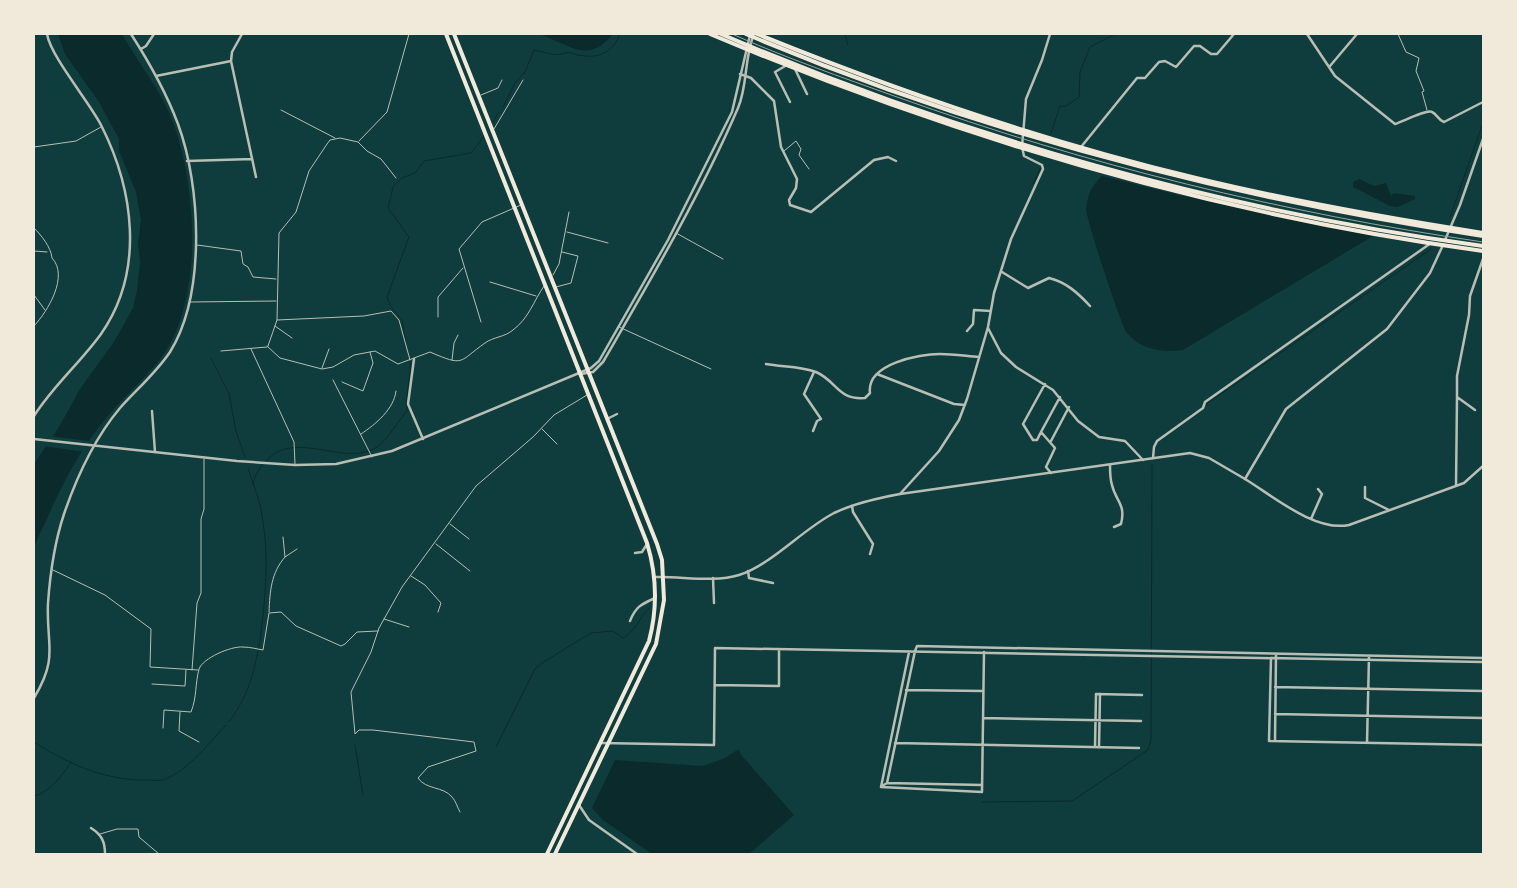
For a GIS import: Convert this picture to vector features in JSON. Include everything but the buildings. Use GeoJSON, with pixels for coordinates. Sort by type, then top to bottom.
{"type":"FeatureCollection","features":[{"type":"Feature","properties":{"kind":"main road"},"geometry":{"type":"LineString","coordinates":[[446,34],[647,543],[655,577],[656,597],[649,641],[547,854]]}},
{"type":"Feature","properties":{"kind":"main road"},"geometry":{"type":"LineString","coordinates":[[454,34],[553,288],[657,544],[664,577],[664,600],[656,644],[555,854]]}},
{"type":"Feature","properties":{"kind":"main road"},"geometry":{"type":"LineString","coordinates":[[712,34],[732,39]]}},
{"type":"Feature","properties":{"kind":"main road"},"geometry":{"type":"LineString","coordinates":[[712,34],[866,92],[1022,145],[1253,205],[1483,251]]}},
{"type":"Feature","properties":{"kind":"main road"},"geometry":{"type":"LineString","coordinates":[[721,34],[795,69],[884,102],[1159,186],[1235,205],[1431,243],[1483,246]]}},
{"type":"Feature","properties":{"kind":"main road"},"geometry":{"type":"LineString","coordinates":[[752,34],[882,83],[1023,132],[1181,174],[1254,191],[1483,236]]}},
{"type":"Feature","properties":{"kind":"main road"},"geometry":{"type":"LineString","coordinates":[[752,34],[896,92],[1023,132],[1197,182],[1341,213],[1449,229],[1483,232]]}},
{"type":"Feature","properties":{"kind":"main road"},"geometry":{"type":"LineString","coordinates":[[882,83],[896,92]]}},
{"type":"Feature","properties":{"kind":"main road"},"geometry":{"type":"LineString","coordinates":[[866,92],[884,102]]}},
{"type":"Feature","properties":{"kind":"main road"},"geometry":{"type":"LineString","coordinates":[[1128,173],[1159,186]]}},
{"type":"Feature","properties":{"kind":"main road"},"geometry":{"type":"LineString","coordinates":[[1238,191],[1254,191]]}},
{"type":"Feature","properties":{"kind":"main road"},"geometry":{"type":"LineString","coordinates":[[1235,205],[1253,205]]}},
{"type":"Feature","properties":{"kind":"main road"},"geometry":{"type":"LineString","coordinates":[[1324,205],[1341,213]]}},
{"type":"Feature","properties":{"kind":"street"},"geometry":{"type":"LineString","coordinates":[[34,416],[51,390],[99,336],[116,309],[126,280],[129,234],[126,190],[102,127],[58,57],[47,34]]}},
{"type":"Feature","properties":{"kind":"street"},"geometry":{"type":"LineString","coordinates":[[34,698],[47,673],[50,656],[48,605],[53,570],[62,521],[76,480],[94,446],[116,414],[169,353],[183,326],[190,302],[197,245],[194,198],[187,161],[178,125],[156,76],[131,34]]}},
{"type":"Feature","properties":{"kind":"street"},"geometry":{"type":"LineString","coordinates":[[141,49],[146,46],[154,34]]}},
{"type":"Feature","properties":{"kind":"street"},"geometry":{"type":"LineString","coordinates":[[242,34],[232,52],[231,61],[256,177]]}},
{"type":"Feature","properties":{"kind":"street"},"geometry":{"type":"LineString","coordinates":[[587,372],[599,361],[681,214],[716,143],[735,104],[740,74],[752,34]]}},
{"type":"Feature","properties":{"kind":"street"},"geometry":{"type":"LineString","coordinates":[[900,494],[939,451],[955,428],[965,405],[1014,233],[1043,168],[1042,165],[1024,156],[1022,145],[1026,99],[1042,60],[1050,34]]}},
{"type":"Feature","properties":{"kind":"street"},"geometry":{"type":"LineString","coordinates":[[1081,147],[1137,78],[1145,78],[1159,62],[1165,61],[1176,67],[1194,46],[1200,46],[1211,54],[1217,54],[1234,34]]}},
{"type":"Feature","properties":{"kind":"street"},"geometry":{"type":"LineString","coordinates":[[1307,34],[1335,76],[1395,124],[1428,111],[1444,122],[1483,102]]}},
{"type":"Feature","properties":{"kind":"street"},"geometry":{"type":"LineString","coordinates":[[1330,66],[1357,34]]}},
{"type":"Feature","properties":{"kind":"street"},"geometry":{"type":"LineString","coordinates":[[34,439],[204,458],[295,465],[336,464],[372,457],[600,366],[676,233],[739,105],[748,47]]}},
{"type":"Feature","properties":{"kind":"street"},"geometry":{"type":"LineString","coordinates":[[156,76],[231,61]]}},
{"type":"Feature","properties":{"kind":"street"},"geometry":{"type":"LineString","coordinates":[[786,65],[775,72],[790,102]]}},
{"type":"Feature","properties":{"kind":"street"},"geometry":{"type":"LineString","coordinates":[[795,69],[806,94]]}},
{"type":"Feature","properties":{"kind":"street"},"geometry":{"type":"LineString","coordinates":[[740,74],[751,78],[774,101],[783,152],[797,179],[796,188],[789,203],[795,208],[812,212],[874,160],[888,157],[896,161]]}},
{"type":"Feature","properties":{"kind":"street"},"geometry":{"type":"LineString","coordinates":[[1245,479],[1274,426],[1286,409],[1387,329],[1430,273],[1444,243],[1483,139]]}},
{"type":"Feature","properties":{"kind":"street"},"geometry":{"type":"LineString","coordinates":[[716,143],[720,144]]}},
{"type":"Feature","properties":{"kind":"street"},"geometry":{"type":"LineString","coordinates":[[187,161],[252,159]]}},
{"type":"Feature","properties":{"kind":"street"},"geometry":{"type":"LineString","coordinates":[[681,214],[685,216]]}},
{"type":"Feature","properties":{"kind":"street"},"geometry":{"type":"LineString","coordinates":[[1154,458],[1154,447],[1157,441],[1203,408],[1205,402],[1431,243]]}},
{"type":"Feature","properties":{"kind":"street"},"geometry":{"type":"LineString","coordinates":[[1456,486],[1457,376],[1469,315],[1470,296],[1483,259]]}},
{"type":"Feature","properties":{"kind":"street"},"geometry":{"type":"LineString","coordinates":[[1002,272],[1028,288],[1049,278],[1058,280],[1074,290],[1090,306]]}},
{"type":"Feature","properties":{"kind":"street"},"geometry":{"type":"LineString","coordinates":[[967,330],[973,324],[974,310],[991,311]]}},
{"type":"Feature","properties":{"kind":"street"},"geometry":{"type":"LineString","coordinates":[[988,327],[1001,353],[1016,367],[1045,384],[1060,396],[1069,407],[1072,415],[1099,437],[1124,441],[1143,460]]}},
{"type":"Feature","properties":{"kind":"street"},"geometry":{"type":"LineString","coordinates":[[766,364],[814,372],[826,378],[841,393],[857,398],[865,398],[870,393],[869,385],[877,374],[892,365],[921,356],[941,354],[979,357]]}},
{"type":"Feature","properties":{"kind":"street"},"geometry":{"type":"LineString","coordinates":[[414,359],[408,404],[423,438]]}},
{"type":"Feature","properties":{"kind":"street"},"geometry":{"type":"LineString","coordinates":[[813,431],[816,421],[821,419],[804,394],[814,372]]}},
{"type":"Feature","properties":{"kind":"street"},"geometry":{"type":"LineString","coordinates":[[877,374],[954,404],[965,405]]}},
{"type":"Feature","properties":{"kind":"street"},"geometry":{"type":"LineString","coordinates":[[1045,384],[1023,424],[1035,441],[1042,432],[1060,396]]}},
{"type":"Feature","properties":{"kind":"street"},"geometry":{"type":"LineString","coordinates":[[1456,397],[1475,410]]}},
{"type":"Feature","properties":{"kind":"street"},"geometry":{"type":"LineString","coordinates":[[1051,441],[1069,407]]}},
{"type":"Feature","properties":{"kind":"street"},"geometry":{"type":"LineString","coordinates":[[152,411],[155,452]]}},
{"type":"Feature","properties":{"kind":"street"},"geometry":{"type":"LineString","coordinates":[[606,419],[617,414]]}},
{"type":"Feature","properties":{"kind":"street"},"geometry":{"type":"LineString","coordinates":[[1042,432],[1055,448],[1046,468],[1051,473]]}},
{"type":"Feature","properties":{"kind":"street"},"geometry":{"type":"LineString","coordinates":[[655,577],[731,577],[748,571],[834,513],[852,506],[900,494],[1190,453],[1202,455],[1311,519],[1329,526],[1343,526],[1464,483],[1483,466]]}},
{"type":"Feature","properties":{"kind":"street"},"geometry":{"type":"LineString","coordinates":[[1110,465],[1112,485],[1121,502],[1123,515],[1121,524],[1114,527]]}},
{"type":"Feature","properties":{"kind":"street"},"geometry":{"type":"LineString","coordinates":[[1366,486],[1365,498],[1389,510]]}},
{"type":"Feature","properties":{"kind":"street"},"geometry":{"type":"LineString","coordinates":[[1311,519],[1322,494],[1318,489]]}},
{"type":"Feature","properties":{"kind":"street"},"geometry":{"type":"LineString","coordinates":[[852,506],[853,512],[873,544],[870,554]]}},
{"type":"Feature","properties":{"kind":"street"},"geometry":{"type":"LineString","coordinates":[[636,553],[642,552],[647,543]]}},
{"type":"Feature","properties":{"kind":"street"},"geometry":{"type":"LineString","coordinates":[[748,571],[749,578],[773,583]]}},
{"type":"Feature","properties":{"kind":"street"},"geometry":{"type":"LineString","coordinates":[[713,578],[714,603]]}},
{"type":"Feature","properties":{"kind":"street"},"geometry":{"type":"LineString","coordinates":[[630,621],[634,610],[640,604],[656,597]]}},
{"type":"Feature","properties":{"kind":"street"},"geometry":{"type":"LineString","coordinates":[[886,784],[917,646],[1272,654],[1276,657],[1483,662]]}},
{"type":"Feature","properties":{"kind":"street"},"geometry":{"type":"LineString","coordinates":[[600,743],[714,745],[716,648],[1271,658],[1369,656],[1483,658]]}},
{"type":"Feature","properties":{"kind":"street"},"geometry":{"type":"LineString","coordinates":[[715,685],[778,686],[779,650]]}},
{"type":"Feature","properties":{"kind":"street"},"geometry":{"type":"LineString","coordinates":[[880,787],[909,652]]}},
{"type":"Feature","properties":{"kind":"street"},"geometry":{"type":"LineString","coordinates":[[880,787],[982,792],[984,652]]}},
{"type":"Feature","properties":{"kind":"street"},"geometry":{"type":"LineString","coordinates":[[1272,654],[1269,741],[1483,745]]}},
{"type":"Feature","properties":{"kind":"street"},"geometry":{"type":"LineString","coordinates":[[1367,743],[1369,656]]}},
{"type":"Feature","properties":{"kind":"street"},"geometry":{"type":"LineString","coordinates":[[1274,741],[1276,657]]}},
{"type":"Feature","properties":{"kind":"street"},"geometry":{"type":"LineString","coordinates":[[1275,687],[1483,691]]}},
{"type":"Feature","properties":{"kind":"street"},"geometry":{"type":"LineString","coordinates":[[906,690],[983,691]]}},
{"type":"Feature","properties":{"kind":"street"},"geometry":{"type":"LineString","coordinates":[[1097,747],[1096,694],[1142,695]]}},
{"type":"Feature","properties":{"kind":"street"},"geometry":{"type":"LineString","coordinates":[[1097,721],[1100,694]]}},
{"type":"Feature","properties":{"kind":"street"},"geometry":{"type":"LineString","coordinates":[[1275,714],[1483,718]]}},
{"type":"Feature","properties":{"kind":"street"},"geometry":{"type":"LineString","coordinates":[[983,718],[1141,722]]}},
{"type":"Feature","properties":{"kind":"street"},"geometry":{"type":"LineString","coordinates":[[895,743],[1139,748]]}},
{"type":"Feature","properties":{"kind":"street"},"geometry":{"type":"LineString","coordinates":[[880,787],[886,784],[982,785]]}},
{"type":"Feature","properties":{"kind":"street"},"geometry":{"type":"LineString","coordinates":[[579,805],[589,820],[637,854]]}},
{"type":"Feature","properties":{"kind":"street"},"geometry":{"type":"LineString","coordinates":[[91,828],[100,834],[104,843],[105,854]]}},
{"type":"Feature","properties":{"kind":"lane"},"geometry":{"type":"LineString","coordinates":[[358,142],[387,112],[394,94],[409,34]]}},
{"type":"Feature","properties":{"kind":"lane"},"geometry":{"type":"LineString","coordinates":[[1398,34],[1406,52],[1419,58],[1416,71],[1424,91],[1422,92],[1428,111]]}},
{"type":"Feature","properties":{"kind":"lane"},"geometry":{"type":"LineString","coordinates":[[478,96],[498,88],[502,80]]}},
{"type":"Feature","properties":{"kind":"lane"},"geometry":{"type":"LineString","coordinates":[[492,131],[523,80]]}},
{"type":"Feature","properties":{"kind":"lane"},"geometry":{"type":"LineString","coordinates":[[281,110],[335,138],[346,138],[358,142],[367,151],[381,158],[396,178]]}},
{"type":"Feature","properties":{"kind":"lane"},"geometry":{"type":"LineString","coordinates":[[34,147],[76,142],[102,127]]}},
{"type":"Feature","properties":{"kind":"lane"},"geometry":{"type":"LineString","coordinates":[[267,346],[277,320],[279,233],[296,212],[309,171],[327,144],[335,138]]}},
{"type":"Feature","properties":{"kind":"lane"},"geometry":{"type":"LineString","coordinates":[[783,152],[796,141],[801,149],[800,155],[809,169]]}},
{"type":"Feature","properties":{"kind":"lane"},"geometry":{"type":"LineString","coordinates":[[480,322],[459,249],[482,222],[521,205]]}},
{"type":"Feature","properties":{"kind":"lane"},"geometry":{"type":"LineString","coordinates":[[267,346],[280,358],[322,368],[333,367],[354,355],[370,352],[380,352],[395,363],[410,361],[430,352],[452,361],[468,358],[485,343],[513,331],[530,314],[537,296],[556,271],[562,252],[569,212]]}},
{"type":"Feature","properties":{"kind":"lane"},"geometry":{"type":"LineString","coordinates":[[34,228],[57,264],[59,279],[45,310],[34,326]]}},
{"type":"Feature","properties":{"kind":"lane"},"geometry":{"type":"LineString","coordinates":[[566,232],[608,243]]}},
{"type":"Feature","properties":{"kind":"lane"},"geometry":{"type":"LineString","coordinates":[[676,233],[723,259]]}},
{"type":"Feature","properties":{"kind":"lane"},"geometry":{"type":"LineString","coordinates":[[197,245],[241,251],[243,264],[248,267],[252,277],[277,279]]}},
{"type":"Feature","properties":{"kind":"lane"},"geometry":{"type":"LineString","coordinates":[[34,251],[47,252]]}},
{"type":"Feature","properties":{"kind":"lane"},"geometry":{"type":"LineString","coordinates":[[553,288],[571,283],[578,256],[562,252]]}},
{"type":"Feature","properties":{"kind":"lane"},"geometry":{"type":"LineString","coordinates":[[438,317],[438,297],[464,267]]}},
{"type":"Feature","properties":{"kind":"lane"},"geometry":{"type":"LineString","coordinates":[[490,282],[537,296]]}},
{"type":"Feature","properties":{"kind":"lane"},"geometry":{"type":"LineString","coordinates":[[34,295],[45,310]]}},
{"type":"Feature","properties":{"kind":"lane"},"geometry":{"type":"LineString","coordinates":[[190,302],[277,301]]}},
{"type":"Feature","properties":{"kind":"lane"},"geometry":{"type":"LineString","coordinates":[[277,320],[364,316],[391,311],[399,320],[410,361]]}},
{"type":"Feature","properties":{"kind":"lane"},"geometry":{"type":"LineString","coordinates":[[275,326],[292,338]]}},
{"type":"Feature","properties":{"kind":"lane"},"geometry":{"type":"LineString","coordinates":[[618,326],[711,368]]}},
{"type":"Feature","properties":{"kind":"lane"},"geometry":{"type":"LineString","coordinates":[[452,361],[454,343],[458,335]]}},
{"type":"Feature","properties":{"kind":"lane"},"geometry":{"type":"LineString","coordinates":[[221,351],[267,346]]}},
{"type":"Feature","properties":{"kind":"lane"},"geometry":{"type":"LineString","coordinates":[[251,349],[294,442],[295,465]]}},
{"type":"Feature","properties":{"kind":"lane"},"geometry":{"type":"LineString","coordinates":[[322,368],[328,349]]}},
{"type":"Feature","properties":{"kind":"lane"},"geometry":{"type":"LineString","coordinates":[[342,382],[363,391],[373,363],[370,352]]}},
{"type":"Feature","properties":{"kind":"lane"},"geometry":{"type":"LineString","coordinates":[[333,380],[372,457]]}},
{"type":"Feature","properties":{"kind":"lane"},"geometry":{"type":"LineString","coordinates":[[361,434],[372,427],[393,404],[396,391]]}},
{"type":"Feature","properties":{"kind":"lane"},"geometry":{"type":"LineString","coordinates":[[460,812],[452,797],[444,790],[421,783],[418,778],[420,773],[428,767],[476,751],[474,742],[373,730],[359,730],[355,734],[351,692],[384,619],[410,576],[476,486],[554,415],[595,392]]}},
{"type":"Feature","properties":{"kind":"lane"},"geometry":{"type":"LineString","coordinates":[[541,428],[557,444]]}},
{"type":"Feature","properties":{"kind":"lane"},"geometry":{"type":"LineString","coordinates":[[192,670],[197,602],[201,594],[201,519],[204,509],[204,458]]}},
{"type":"Feature","properties":{"kind":"lane"},"geometry":{"type":"LineString","coordinates":[[449,524],[469,539]]}},
{"type":"Feature","properties":{"kind":"lane"},"geometry":{"type":"LineString","coordinates":[[282,537],[285,557]]}},
{"type":"Feature","properties":{"kind":"lane"},"geometry":{"type":"LineString","coordinates":[[435,544],[470,571]]}},
{"type":"Feature","properties":{"kind":"lane"},"geometry":{"type":"LineString","coordinates":[[163,728],[164,710],[191,712],[196,698],[199,670],[203,662],[210,657],[242,646],[263,650],[269,613],[270,589],[275,569],[285,557],[298,549]]}},
{"type":"Feature","properties":{"kind":"lane"},"geometry":{"type":"LineString","coordinates":[[53,570],[105,595],[151,629],[150,666],[199,670]]}},
{"type":"Feature","properties":{"kind":"lane"},"geometry":{"type":"LineString","coordinates":[[410,576],[439,598],[441,603],[438,612]]}},
{"type":"Feature","properties":{"kind":"lane"},"geometry":{"type":"LineString","coordinates":[[269,613],[281,612],[296,626],[341,646],[346,644],[357,632],[379,631]]}},
{"type":"Feature","properties":{"kind":"lane"},"geometry":{"type":"LineString","coordinates":[[384,619],[409,627]]}},
{"type":"Feature","properties":{"kind":"lane"},"geometry":{"type":"LineString","coordinates":[[152,684],[184,686],[186,669]]}},
{"type":"Feature","properties":{"kind":"lane"},"geometry":{"type":"LineString","coordinates":[[180,711],[179,731],[199,742]]}},
{"type":"Feature","properties":{"kind":"lane"},"geometry":{"type":"LineString","coordinates":[[100,834],[117,829],[138,829],[139,837],[159,854]]}},
{"type":"Feature","properties":{"kind":"water"},"geometry":{"type":"Polygon","coordinates":[[[58,34],[122,34],[168,110],[181,149],[191,212],[190,278],[184,309],[173,338],[158,362],[109,415],[85,446],[64,483],[34,549],[34,464],[59,427],[80,389],[114,342],[133,308],[140,262],[138,243],[141,220],[136,192],[119,151],[119,139],[99,102],[65,54],[58,34]]]}},
{"type":"Feature","properties":{"kind":"water"},"geometry":{"type":"Polygon","coordinates":[[[539,34],[613,34],[595,49],[587,51],[578,50],[539,34]]]}},
{"type":"Feature","properties":{"kind":"water"},"geometry":{"type":"Polygon","coordinates":[[[1102,176],[1183,196],[1373,236],[1183,350],[1153,349],[1139,343],[1127,333],[1111,293],[1092,231],[1086,209],[1089,195],[1098,179],[1102,176]]]}},
{"type":"Feature","properties":{"kind":"water"},"geometry":{"type":"Polygon","coordinates":[[[1359,179],[1374,186],[1386,183],[1391,196],[1394,193],[1415,196],[1415,199],[1398,207],[1390,206],[1353,187],[1353,182],[1359,179]]]}},
{"type":"Feature","properties":{"kind":"water"},"geometry":{"type":"Polygon","coordinates":[[[739,749],[741,755],[794,815],[749,854],[652,854],[603,820],[592,808],[615,760],[702,766],[723,759],[739,749]]]}},
{"type":"Feature","properties":{"kind":"pier"},"geometry":{"type":"Polygon","coordinates":[[[50,436],[89,441],[89,447],[85,452],[43,446],[50,436]]]}},
{"type":"Feature","properties":{"kind":"waterway"},"geometry":{"type":"LineString","coordinates":[[503,107],[515,83],[525,72],[534,50],[555,55],[568,52],[584,56],[599,55],[611,48],[620,34]]}},
{"type":"Feature","properties":{"kind":"waterway"},"geometry":{"type":"LineString","coordinates":[[845,34],[848,45]]}},
{"type":"Feature","properties":{"kind":"waterway"},"geometry":{"type":"LineString","coordinates":[[1051,133],[1060,106],[1066,106],[1079,97],[1080,72],[1090,47],[1113,35],[1122,34]]}},
{"type":"Feature","properties":{"kind":"waterway"},"geometry":{"type":"LineString","coordinates":[[493,122],[499,112]]}},
{"type":"Feature","properties":{"kind":"waterway"},"geometry":{"type":"LineString","coordinates":[[1450,217],[1483,123]]}},
{"type":"Feature","properties":{"kind":"waterway"},"geometry":{"type":"LineString","coordinates":[[406,344],[402,320],[391,307],[387,297],[409,237],[388,208],[393,187],[402,178],[415,173],[424,161],[471,153],[484,136]]}},
{"type":"Feature","properties":{"kind":"waterway"},"geometry":{"type":"LineString","coordinates":[[1033,184],[1041,167]]}},
{"type":"Feature","properties":{"kind":"waterway"},"geometry":{"type":"LineString","coordinates":[[1205,405],[1431,249]]}},
{"type":"Feature","properties":{"kind":"waterway"},"geometry":{"type":"LineString","coordinates":[[211,358],[229,394],[236,431],[245,457]]}},
{"type":"Feature","properties":{"kind":"waterway"},"geometry":{"type":"LineString","coordinates":[[253,484],[255,477],[266,461],[277,452],[291,448],[305,448],[350,453],[364,452],[377,447],[407,411],[410,361]]}},
{"type":"Feature","properties":{"kind":"waterway"},"geometry":{"type":"LineString","coordinates":[[1159,439],[1194,413]]}},
{"type":"Feature","properties":{"kind":"waterway"},"geometry":{"type":"LineString","coordinates":[[982,802],[1072,801],[1148,750],[1151,740],[1152,465]]}},
{"type":"Feature","properties":{"kind":"waterway"},"geometry":{"type":"LineString","coordinates":[[248,468],[261,510],[266,549],[265,598],[259,647]]}},
{"type":"Feature","properties":{"kind":"waterway"},"geometry":{"type":"LineString","coordinates":[[496,747],[535,669],[591,633],[613,631],[623,638],[631,632],[649,608]]}},
{"type":"Feature","properties":{"kind":"waterway"},"geometry":{"type":"LineString","coordinates":[[229,722],[248,688],[258,651]]}},
{"type":"Feature","properties":{"kind":"waterway"},"geometry":{"type":"LineString","coordinates":[[34,742],[88,770],[117,778],[163,780],[189,764],[226,725]]}},
{"type":"Feature","properties":{"kind":"waterway"},"geometry":{"type":"LineString","coordinates":[[355,745],[363,795]]}},
{"type":"Feature","properties":{"kind":"waterway"},"geometry":{"type":"LineString","coordinates":[[34,796],[45,791],[60,778],[71,762]]}},
{"type":"Feature","properties":{"kind":"railway"},"geometry":{"type":"LineString","coordinates":[[732,34],[793,59],[969,122],[1113,165],[1187,184],[1334,217],[1483,242]]}}]}
